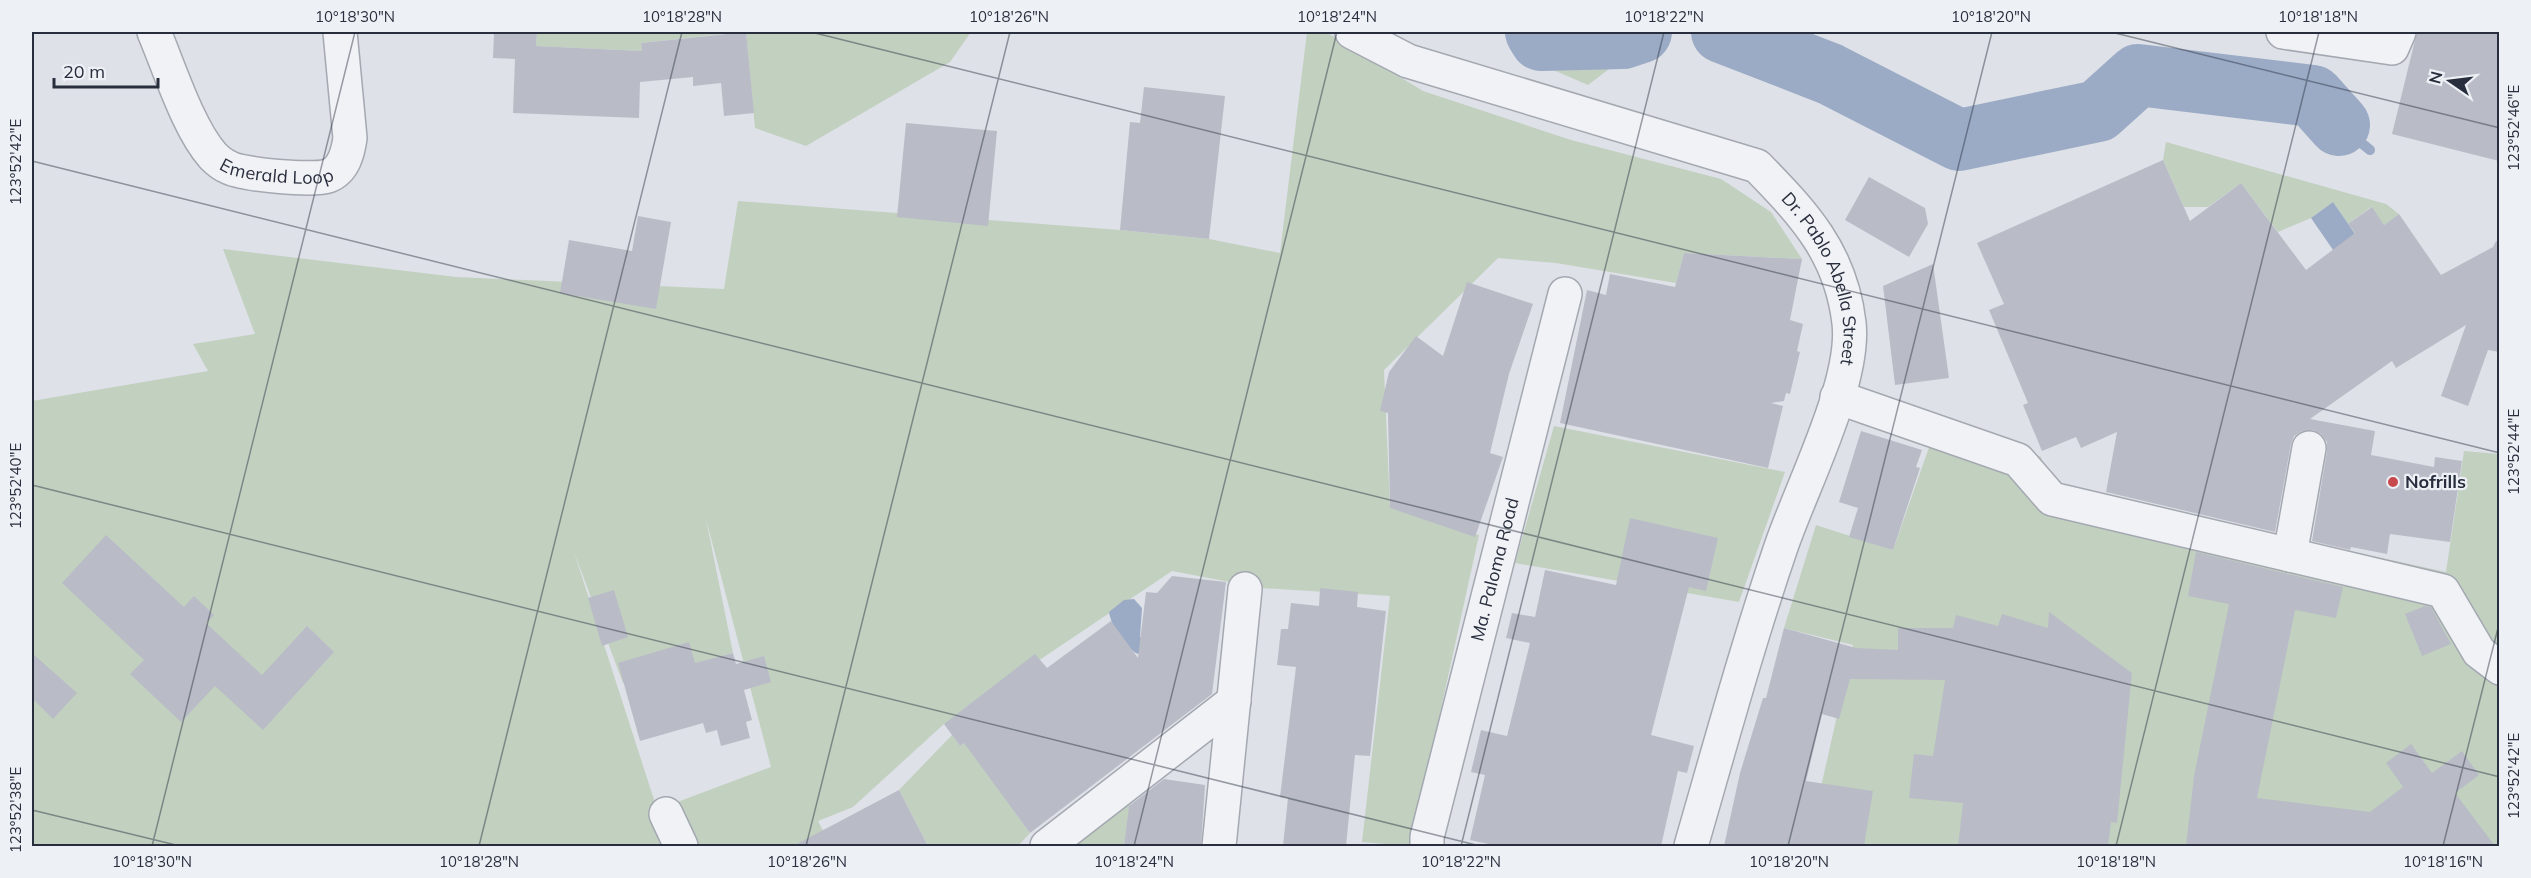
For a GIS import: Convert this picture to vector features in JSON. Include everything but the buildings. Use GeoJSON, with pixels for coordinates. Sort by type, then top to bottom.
{"type":"FeatureCollection","features":[{"type":"Feature","properties":{"kind":"street","name":"Emerald Loop"},"geometry":{"type":"LineString","coordinates":[[154,32],[201,140],[214,157],[229,168],[241,171],[312,177],[329,176],[340,167],[347,155],[350,138],[340,32]]}},
{"type":"Feature","properties":{"kind":"street","name":"Dr. Pablo Abella Street"},"geometry":{"type":"LineString","coordinates":[[1352,32],[1408,61],[1757,166],[1796,206],[1825,243],[1841,289],[1849,323],[1849,358],[1837,397],[1781,546],[1737,684],[1691,846]]}},
{"type":"Feature","properties":{"kind":"street"},"geometry":{"type":"LineString","coordinates":[[2283,32],[2392,48],[2399,32]]}},
{"type":"Feature","properties":{"kind":"street","name":"Ma. Paloma Road"},"geometry":{"type":"LineString","coordinates":[[1427,846],[1427,837],[1565,294]]}},
{"type":"Feature","properties":{"kind":"street"},"geometry":{"type":"LineString","coordinates":[[1837,397],[2018,460],[2052,499],[2443,591],[2479,652],[2499,668]]}},
{"type":"Feature","properties":{"kind":"street"},"geometry":{"type":"LineString","coordinates":[[2290,555],[2309,448]]}},
{"type":"Feature","properties":{"kind":"street"},"geometry":{"type":"LineString","coordinates":[[1219,846],[1245,589]]}},
{"type":"Feature","properties":{"kind":"street"},"geometry":{"type":"LineString","coordinates":[[1047,846],[1234,700]]}},
{"type":"Feature","properties":{"kind":"street"},"geometry":{"type":"LineString","coordinates":[[666,814],[681,846]]}},
{"type":"Feature","properties":{"kind":"green space"},"geometry":{"type":"Polygon","coordinates":[[[537,32],[742,32],[641,43],[642,51],[536,46],[537,32]]]}},
{"type":"Feature","properties":{"kind":"green space"},"geometry":{"type":"Polygon","coordinates":[[[746,32],[971,32],[950,62],[806,146],[755,128],[746,32]]]}},
{"type":"Feature","properties":{"kind":"green space"},"geometry":{"type":"Polygon","coordinates":[[[1307,32],[1326,32],[1423,91],[1571,140],[1721,179],[1771,212],[1802,259],[1684,253],[1676,283],[1556,263],[1498,258],[1384,370],[1390,508],[1479,535],[1411,846],[1362,842],[1390,596],[1261,588],[1172,571],[944,724],[853,807],[818,821],[831,846],[691,846],[672,804],[771,767],[706,519],[733,653],[623,683],[574,552],[669,846],[32,846],[32,401],[208,371],[193,344],[255,334],[223,249],[456,277],[724,289],[738,201],[1120,230],[1209,239],[1280,253],[1307,32]]]}},
{"type":"Feature","properties":{"kind":"green space"},"geometry":{"type":"Polygon","coordinates":[[[1517,32],[1658,32],[1588,85],[1514,53],[1517,32]]]}},
{"type":"Feature","properties":{"kind":"green space"},"geometry":{"type":"Polygon","coordinates":[[[2166,142],[2386,204],[2399,214],[2384,225],[2371,207],[2348,224],[2333,202],[2311,218],[2278,232],[2241,183],[2208,207],[2184,207],[2163,160],[2166,142]]]}},
{"type":"Feature","properties":{"kind":"green space"},"geometry":{"type":"Polygon","coordinates":[[[1940,416],[2041,457],[2050,486],[2446,572],[2464,451],[2499,454],[2499,846],[1837,846],[1809,840],[1853,645],[1784,628],[1816,525],[1893,550],[1940,416]]]}},
{"type":"Feature","properties":{"kind":"green space"},"geometry":{"type":"Polygon","coordinates":[[[1554,426],[1785,472],[1739,602],[1515,563],[1554,426]]]}},
{"type":"Feature","properties":{"kind":"green space"},"geometry":{"type":"Polygon","coordinates":[[[1037,686],[985,771],[1030,833],[1018,846],[928,846],[899,790],[952,735],[960,746],[1037,686]]]}},
{"type":"Feature","properties":{"kind":"green space"},"geometry":{"type":"Polygon","coordinates":[[[1130,802],[1124,846],[1069,846],[1130,802]]]}},
{"type":"Feature","properties":{"kind":"water"},"geometry":{"type":"Polygon","coordinates":[[[2333,202],[2389,283],[2367,299],[2311,218],[2333,202]]]}},
{"type":"Feature","properties":{"kind":"water"},"geometry":{"type":"Polygon","coordinates":[[[1134,599],[1142,608],[1140,637],[1145,640],[1144,649],[1138,654],[1119,636],[1109,612],[1124,600],[1134,599]]]}},
{"type":"Feature","properties":{"kind":"waterway"},"geometry":{"type":"LineString","coordinates":[[1536,32],[1541,40],[1623,38],[1641,32]]}},
{"type":"Feature","properties":{"kind":"waterway"},"geometry":{"type":"LineString","coordinates":[[1722,32],[1830,74],[1959,140],[2098,111],[2138,75],[2313,96],[2339,125]]}},
{"type":"Feature","properties":{"kind":"waterway"},"geometry":{"type":"LineString","coordinates":[[2339,125],[2370,150]]}},
{"type":"Feature","properties":{"kind":"place","name":"Nofrills"},"geometry":{"type":"Point","coordinates":[2393,482]}}]}
